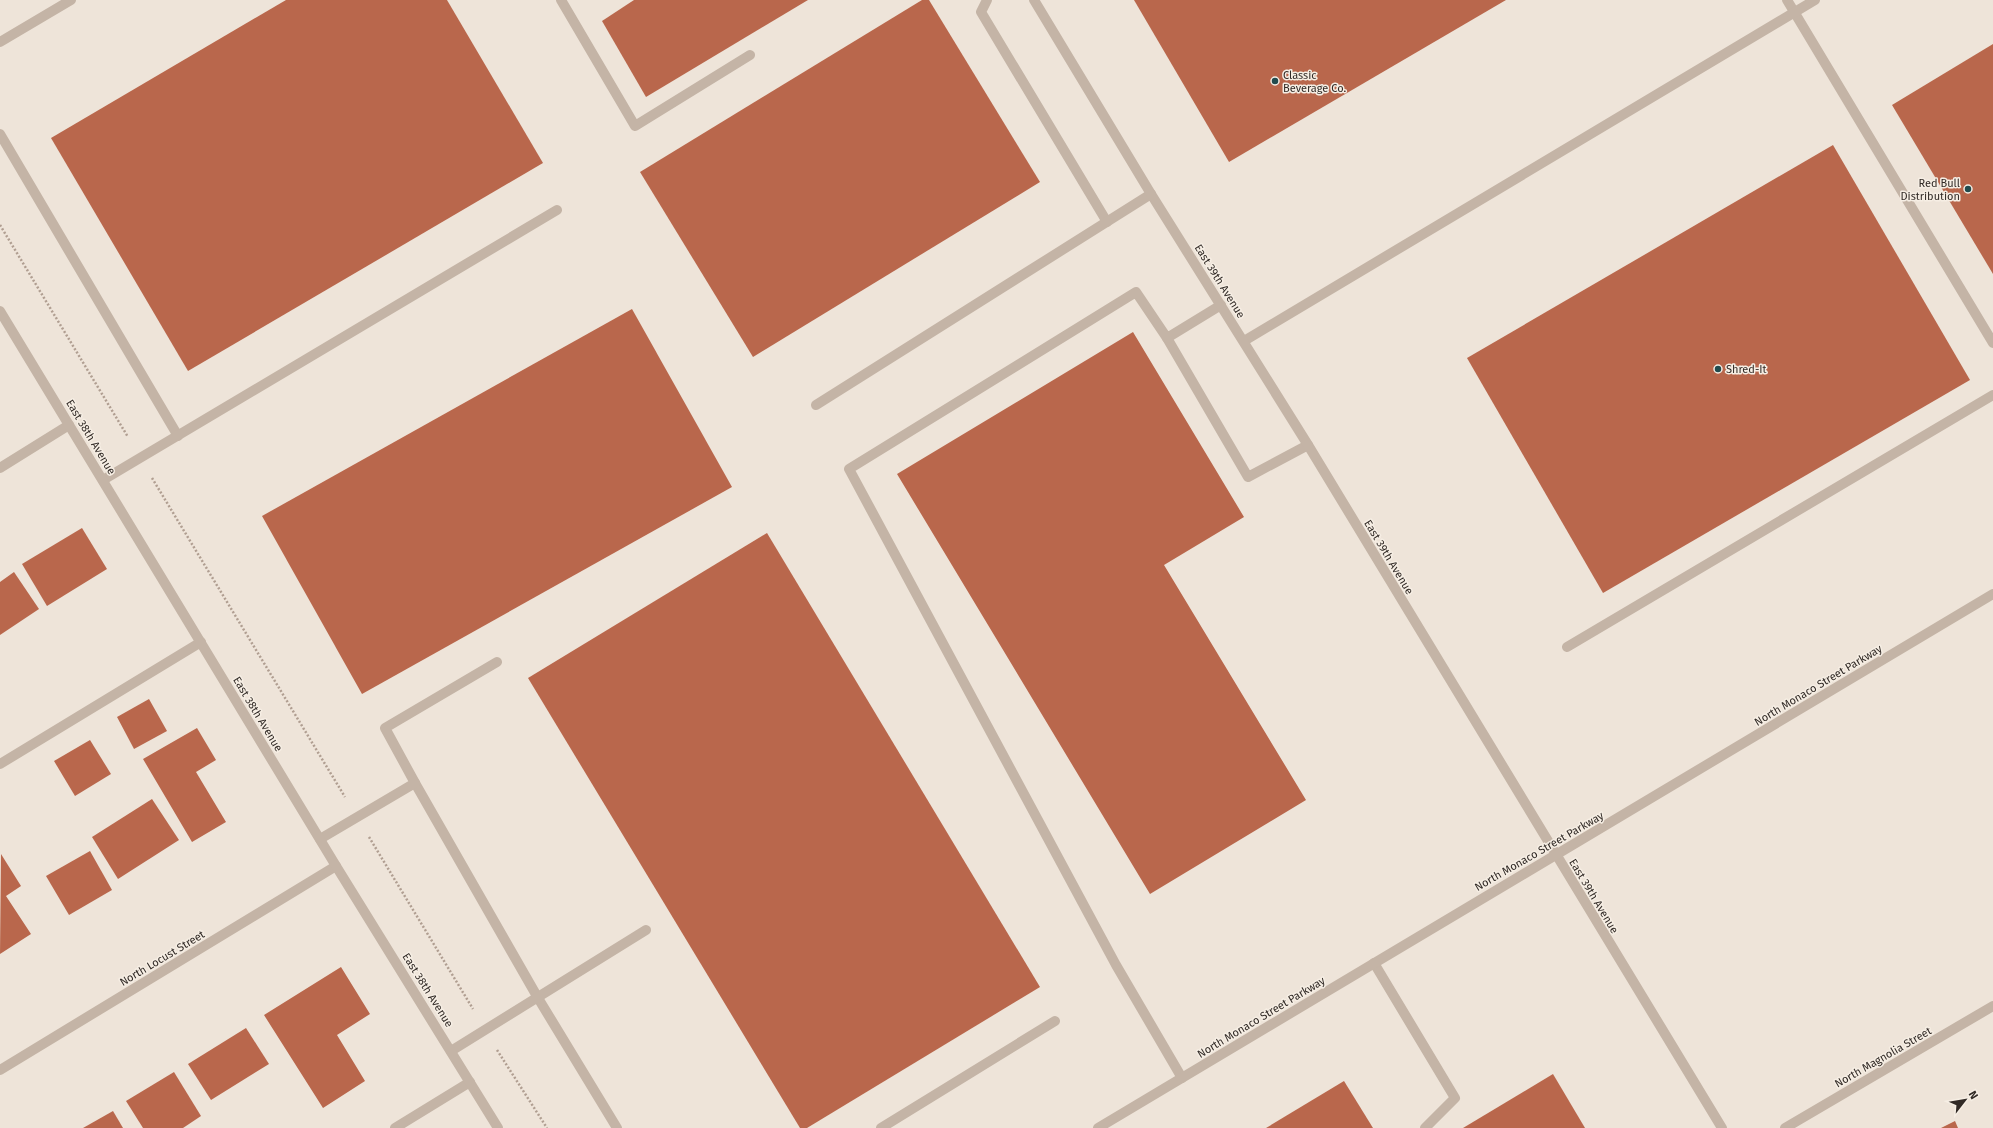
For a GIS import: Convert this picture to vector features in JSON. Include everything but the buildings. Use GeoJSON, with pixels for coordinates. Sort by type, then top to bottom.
{"type":"FeatureCollection","features":[{"type":"Feature","properties":{"kind":"street"},"geometry":{"type":"LineString","coordinates":[[0,42],[71,0]]}},
{"type":"Feature","properties":{"kind":"street"},"geometry":{"type":"LineString","coordinates":[[561,0],[635,126],[750,55]]}},
{"type":"Feature","properties":{"kind":"street"},"geometry":{"type":"LineString","coordinates":[[987,0],[981,12],[1107,222]]}},
{"type":"Feature","properties":{"kind":"street","name":"East 39th Avenue"},"geometry":{"type":"LineString","coordinates":[[1034,0],[1151,194],[1308,445],[1555,855],[1722,1128]]}},
{"type":"Feature","properties":{"kind":"street"},"geometry":{"type":"LineString","coordinates":[[1787,0],[1993,343]]}},
{"type":"Feature","properties":{"kind":"street"},"geometry":{"type":"LineString","coordinates":[[1244,341],[1815,0]]}},
{"type":"Feature","properties":{"kind":"street"},"geometry":{"type":"LineString","coordinates":[[0,134],[178,436]]}},
{"type":"Feature","properties":{"kind":"street"},"geometry":{"type":"LineString","coordinates":[[816,405],[1151,194]]}},
{"type":"Feature","properties":{"kind":"street"},"geometry":{"type":"LineString","coordinates":[[103,480],[558,210]]}},
{"type":"Feature","properties":{"kind":"street"},"geometry":{"type":"LineString","coordinates":[[1182,1078],[1116,965],[849,469],[1136,292],[1167,338],[1248,477],[1308,445]]}},
{"type":"Feature","properties":{"kind":"street"},"geometry":{"type":"LineString","coordinates":[[1167,338],[1220,305]]}},
{"type":"Feature","properties":{"kind":"street","name":"East 38th Avenue"},"geometry":{"type":"LineString","coordinates":[[0,311],[336,866],[498,1128]]}},
{"type":"Feature","properties":{"kind":"street"},"geometry":{"type":"LineString","coordinates":[[1568,647],[1993,395]]}},
{"type":"Feature","properties":{"kind":"street"},"geometry":{"type":"LineString","coordinates":[[0,468],[69,425]]}},
{"type":"Feature","properties":{"kind":"street","name":"North Monaco Street Parkway"},"geometry":{"type":"LineString","coordinates":[[1098,1128],[1993,594]]}},
{"type":"Feature","properties":{"kind":"street"},"geometry":{"type":"LineString","coordinates":[[0,764],[201,642]]}},
{"type":"Feature","properties":{"kind":"street"},"geometry":{"type":"LineString","coordinates":[[497,662],[385,728],[538,998],[617,1128]]}},
{"type":"Feature","properties":{"kind":"street"},"geometry":{"type":"LineString","coordinates":[[320,839],[415,783]]}},
{"type":"Feature","properties":{"kind":"street","name":"North Locust Street"},"geometry":{"type":"LineString","coordinates":[[0,1070],[336,866]]}},
{"type":"Feature","properties":{"kind":"street"},"geometry":{"type":"LineString","coordinates":[[451,1051],[646,930]]}},
{"type":"Feature","properties":{"kind":"street"},"geometry":{"type":"LineString","coordinates":[[1374,963],[1455,1098],[1425,1128]]}},
{"type":"Feature","properties":{"kind":"street","name":"North Magnolia Street"},"geometry":{"type":"LineString","coordinates":[[1785,1128],[1993,1006]]}},
{"type":"Feature","properties":{"kind":"street"},"geometry":{"type":"LineString","coordinates":[[882,1128],[1055,1021]]}},
{"type":"Feature","properties":{"kind":"street"},"geometry":{"type":"LineString","coordinates":[[395,1128],[470,1082]]}},
{"type":"Feature","properties":{"kind":"path"},"geometry":{"type":"LineString","coordinates":[[0,225],[140,459],[358,817],[485,1031],[547,1128]]}},
{"type":"Feature","properties":{"kind":"place","name":"Classic Beverage Co."},"geometry":{"type":"Point","coordinates":[1275,81]}},
{"type":"Feature","properties":{"kind":"place","name":"Red Bull Distribution"},"geometry":{"type":"Point","coordinates":[1968,189]}},
{"type":"Feature","properties":{"kind":"place","name":"Shred-It"},"geometry":{"type":"Point","coordinates":[1718,369]}}]}
